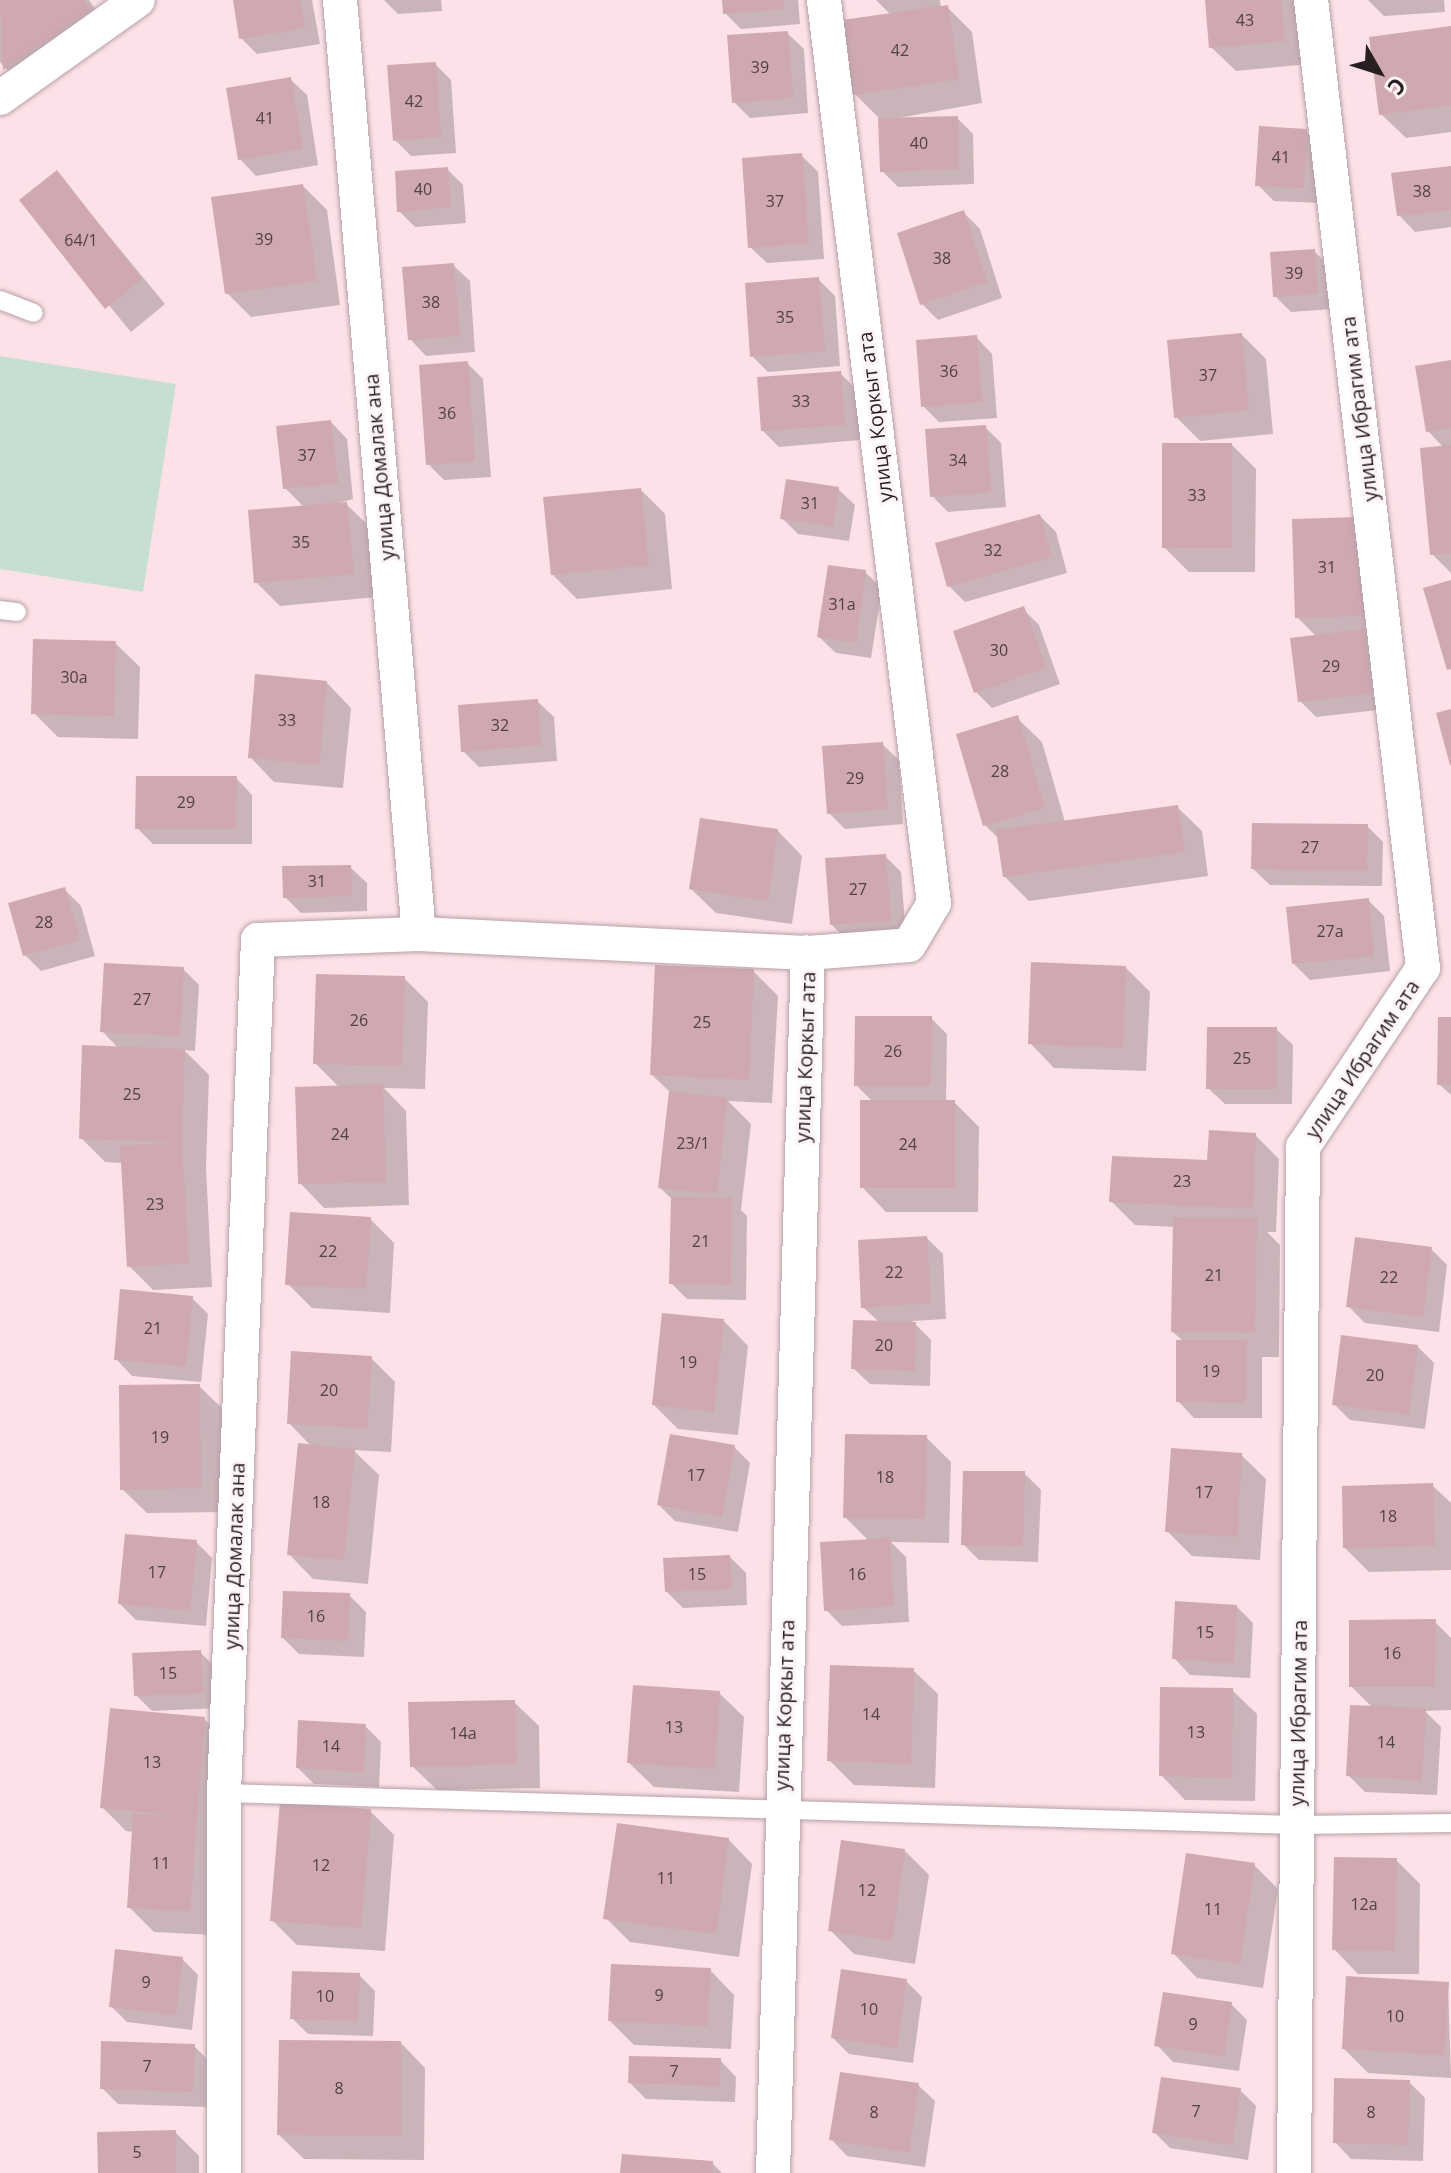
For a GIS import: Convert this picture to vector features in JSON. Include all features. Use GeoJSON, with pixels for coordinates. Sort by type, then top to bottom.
{"type":"FeatureCollection","features":[{"type":"Feature","properties":{"kind":"street"},"geometry":{"type":"LineString","coordinates":[[0,98],[138,0]]}},
{"type":"Feature","properties":{"kind":"street","name":"улица Домалак ана"},"geometry":{"type":"LineString","coordinates":[[224,2173],[224,1793],[258,940],[419,934],[340,0]]}},
{"type":"Feature","properties":{"kind":"street","name":"улица Коркыт ата"},"geometry":{"type":"LineString","coordinates":[[773,2173],[780,1810],[808,953],[909,945],[934,903],[824,0]]}},
{"type":"Feature","properties":{"kind":"street","name":"улица Ибрагим ата"},"geometry":{"type":"LineString","coordinates":[[1294,2173],[1303,1147],[1423,968],[1311,0]]}},
{"type":"Feature","properties":{"kind":"street"},"geometry":{"type":"LineString","coordinates":[[419,934],[808,953]]}},
{"type":"Feature","properties":{"kind":"lane"},"geometry":{"type":"LineString","coordinates":[[0,300],[34,313]]}},
{"type":"Feature","properties":{"kind":"lane"},"geometry":{"type":"LineString","coordinates":[[224,1793],[1297,1825],[1451,1823]]}},
{"type":"Feature","properties":{"kind":"green space"},"geometry":{"type":"Polygon","coordinates":[[[0,356],[176,384],[143,592],[0,569],[0,356]]]}},
{"type":"Feature","properties":{"kind":"building"},"geometry":{"type":"Polygon","coordinates":[[[0,0],[84,0],[90,10],[3,70],[0,0]]]}},
{"type":"Feature","properties":{"kind":"building"},"geometry":{"type":"Polygon","coordinates":[[[233,0],[300,0],[305,28],[239,39],[233,0]]]}},
{"type":"Feature","properties":{"kind":"building"},"geometry":{"type":"Polygon","coordinates":[[[722,0],[784,0],[784,9],[723,14],[722,0]]]}},
{"type":"Feature","properties":{"kind":"building"},"geometry":{"type":"Polygon","coordinates":[[[1205,0],[1281,0],[1285,41],[1209,48],[1205,0]]]}},
{"type":"Feature","properties":{"kind":"building"},"geometry":{"type":"Polygon","coordinates":[[[948,5],[959,79],[853,95],[842,20],[948,5]]]}},
{"type":"Feature","properties":{"kind":"building"},"geometry":{"type":"Polygon","coordinates":[[[1451,26],[1451,105],[1379,115],[1369,37],[1451,26]]]}},
{"type":"Feature","properties":{"kind":"building"},"geometry":{"type":"Polygon","coordinates":[[[788,31],[793,98],[732,103],[727,35],[788,31]]]}},
{"type":"Feature","properties":{"kind":"building"},"geometry":{"type":"Polygon","coordinates":[[[436,62],[441,137],[393,141],[387,65],[436,62]]]}},
{"type":"Feature","properties":{"kind":"building"},"geometry":{"type":"Polygon","coordinates":[[[291,77],[303,149],[238,160],[226,88],[291,77]]]}},
{"type":"Feature","properties":{"kind":"building"},"geometry":{"type":"Polygon","coordinates":[[[958,116],[959,169],[880,172],[878,118],[958,116]]]}},
{"type":"Feature","properties":{"kind":"building"},"geometry":{"type":"Polygon","coordinates":[[[1259,126],[1307,129],[1304,188],[1255,186],[1259,126]]]}},
{"type":"Feature","properties":{"kind":"building"},"geometry":{"type":"Polygon","coordinates":[[[802,153],[809,243],[748,248],[742,158],[802,153]]]}},
{"type":"Feature","properties":{"kind":"building"},"geometry":{"type":"Polygon","coordinates":[[[1451,166],[1451,210],[1397,216],[1391,173],[1451,166]]]}},
{"type":"Feature","properties":{"kind":"building"},"geometry":{"type":"Polygon","coordinates":[[[448,167],[451,207],[397,212],[395,171],[448,167]]]}},
{"type":"Feature","properties":{"kind":"building"},"geometry":{"type":"Polygon","coordinates":[[[57,170],[142,279],[105,309],[19,200],[57,170]]]}},
{"type":"Feature","properties":{"kind":"building"},"geometry":{"type":"Polygon","coordinates":[[[303,184],[317,281],[225,294],[211,197],[303,184]]]}},
{"type":"Feature","properties":{"kind":"building"},"geometry":{"type":"Polygon","coordinates":[[[964,210],[987,282],[920,305],[897,233],[964,210]]]}},
{"type":"Feature","properties":{"kind":"building"},"geometry":{"type":"Polygon","coordinates":[[[1315,249],[1318,294],[1273,297],[1270,252],[1315,249]]]}},
{"type":"Feature","properties":{"kind":"building"},"geometry":{"type":"Polygon","coordinates":[[[454,263],[460,336],[408,340],[402,267],[454,263]]]}},
{"type":"Feature","properties":{"kind":"building"},"geometry":{"type":"Polygon","coordinates":[[[819,277],[825,351],[750,357],[745,283],[819,277]]]}},
{"type":"Feature","properties":{"kind":"building"},"geometry":{"type":"Polygon","coordinates":[[[1242,333],[1249,410],[1174,418],[1167,340],[1242,333]]]}},
{"type":"Feature","properties":{"kind":"building"},"geometry":{"type":"Polygon","coordinates":[[[977,335],[982,402],[921,407],[916,340],[977,335]]]}},
{"type":"Feature","properties":{"kind":"building"},"geometry":{"type":"Polygon","coordinates":[[[1451,360],[1451,428],[1426,432],[1415,366],[1451,360]]]}},
{"type":"Feature","properties":{"kind":"building"},"geometry":{"type":"Polygon","coordinates":[[[468,361],[475,461],[426,465],[419,365],[468,361]]]}},
{"type":"Feature","properties":{"kind":"building"},"geometry":{"type":"Polygon","coordinates":[[[841,371],[845,425],[761,431],[757,377],[841,371]]]}},
{"type":"Feature","properties":{"kind":"building"},"geometry":{"type":"Polygon","coordinates":[[[331,420],[338,483],[283,489],[276,426],[331,420]]]}},
{"type":"Feature","properties":{"kind":"building"},"geometry":{"type":"Polygon","coordinates":[[[986,425],[991,492],[930,497],[925,429],[986,425]]]}},
{"type":"Feature","properties":{"kind":"building"},"geometry":{"type":"Polygon","coordinates":[[[1162,443],[1232,443],[1232,548],[1162,548],[1162,443]]]}},
{"type":"Feature","properties":{"kind":"building"},"geometry":{"type":"Polygon","coordinates":[[[1451,445],[1451,553],[1430,555],[1420,448],[1451,445]]]}},
{"type":"Feature","properties":{"kind":"building"},"geometry":{"type":"Polygon","coordinates":[[[786,479],[839,487],[833,526],[780,519],[786,479]]]}},
{"type":"Feature","properties":{"kind":"building"},"geometry":{"type":"Polygon","coordinates":[[[641,488],[649,565],[551,575],[543,497],[641,488]]]}},
{"type":"Feature","properties":{"kind":"building"},"geometry":{"type":"Polygon","coordinates":[[[347,502],[354,574],[254,583],[248,510],[347,502]]]}},
{"type":"Feature","properties":{"kind":"building"},"geometry":{"type":"Polygon","coordinates":[[[1040,514],[1052,557],[947,587],[935,543],[1040,514]]]}},
{"type":"Feature","properties":{"kind":"building"},"geometry":{"type":"Polygon","coordinates":[[[1360,517],[1363,616],[1295,618],[1292,519],[1360,517]]]}},
{"type":"Feature","properties":{"kind":"building"},"geometry":{"type":"Polygon","coordinates":[[[828,565],[866,570],[856,643],[817,637],[828,565]]]}},
{"type":"Feature","properties":{"kind":"building"},"geometry":{"type":"Polygon","coordinates":[[[1451,580],[1451,669],[1447,670],[1423,588],[1451,580]]]}},
{"type":"Feature","properties":{"kind":"building"},"geometry":{"type":"Polygon","coordinates":[[[1024,606],[1046,668],[974,693],[953,631],[1024,606]]]}},
{"type":"Feature","properties":{"kind":"building"},"geometry":{"type":"Polygon","coordinates":[[[1364,629],[1372,694],[1298,702],[1290,638],[1364,629]]]}},
{"type":"Feature","properties":{"kind":"building"},"geometry":{"type":"Polygon","coordinates":[[[33,639],[116,641],[114,716],[31,714],[33,639]]]}},
{"type":"Feature","properties":{"kind":"building"},"geometry":{"type":"Polygon","coordinates":[[[255,674],[327,681],[319,765],[248,758],[255,674]]]}},
{"type":"Feature","properties":{"kind":"building"},"geometry":{"type":"Polygon","coordinates":[[[538,699],[541,745],[461,752],[458,705],[538,699]]]}},
{"type":"Feature","properties":{"kind":"building"},"geometry":{"type":"Polygon","coordinates":[[[1451,709],[1451,765],[1450,765],[1436,713],[1451,709]]]}},
{"type":"Feature","properties":{"kind":"building"},"geometry":{"type":"Polygon","coordinates":[[[1018,715],[1045,808],[983,826],[956,734],[1018,715]]]}},
{"type":"Feature","properties":{"kind":"building"},"geometry":{"type":"Polygon","coordinates":[[[883,742],[888,809],[827,814],[822,746],[883,742]]]}},
{"type":"Feature","properties":{"kind":"building"},"geometry":{"type":"Polygon","coordinates":[[[136,776],[237,776],[236,829],[135,829],[136,776]]]}},
{"type":"Feature","properties":{"kind":"building"},"geometry":{"type":"Polygon","coordinates":[[[1178,805],[1185,852],[1003,877],[996,830],[1178,805]]]}},
{"type":"Feature","properties":{"kind":"building"},"geometry":{"type":"Polygon","coordinates":[[[700,818],[778,829],[768,901],[689,889],[700,818]]]}},
{"type":"Feature","properties":{"kind":"building"},"geometry":{"type":"Polygon","coordinates":[[[1252,823],[1368,824],[1367,870],[1251,869],[1252,823]]]}},
{"type":"Feature","properties":{"kind":"building"},"geometry":{"type":"Polygon","coordinates":[[[886,854],[891,921],[830,925],[825,858],[886,854]]]}},
{"type":"Feature","properties":{"kind":"building"},"geometry":{"type":"Polygon","coordinates":[[[351,865],[352,896],[283,898],[282,866],[351,865]]]}},
{"type":"Feature","properties":{"kind":"building"},"geometry":{"type":"Polygon","coordinates":[[[65,887],[80,940],[23,956],[8,903],[65,887]]]}},
{"type":"Feature","properties":{"kind":"building"},"geometry":{"type":"Polygon","coordinates":[[[1369,898],[1374,956],[1292,964],[1286,907],[1369,898]]]}},
{"type":"Feature","properties":{"kind":"building"},"geometry":{"type":"Polygon","coordinates":[[[1031,962],[1126,966],[1123,1048],[1028,1044],[1031,962]]]}},
{"type":"Feature","properties":{"kind":"building"},"geometry":{"type":"Polygon","coordinates":[[[104,963],[184,967],[180,1036],[100,1032],[104,963]]]}},
{"type":"Feature","properties":{"kind":"building"},"geometry":{"type":"Polygon","coordinates":[[[655,965],[754,969],[749,1080],[650,1075],[655,965]]]}},
{"type":"Feature","properties":{"kind":"building"},"geometry":{"type":"Polygon","coordinates":[[[316,974],[405,976],[402,1066],[313,1064],[316,974]]]}},
{"type":"Feature","properties":{"kind":"building"},"geometry":{"type":"Polygon","coordinates":[[[855,1016],[932,1016],[931,1086],[854,1086],[855,1016]]]}},
{"type":"Feature","properties":{"kind":"building"},"geometry":{"type":"Polygon","coordinates":[[[1438,1017],[1451,1017],[1451,1085],[1437,1085],[1438,1017]]]}},
{"type":"Feature","properties":{"kind":"building"},"geometry":{"type":"Polygon","coordinates":[[[1207,1027],[1277,1027],[1277,1089],[1206,1089],[1207,1027]]]}},
{"type":"Feature","properties":{"kind":"building"},"geometry":{"type":"Polygon","coordinates":[[[82,1045],[185,1049],[182,1142],[189,1263],[127,1267],[120,1146],[178,1142],[79,1139],[82,1045]]]}},
{"type":"Feature","properties":{"kind":"building"},"geometry":{"type":"Polygon","coordinates":[[[383,1084],[386,1182],[298,1184],[295,1087],[383,1084]]]}},
{"type":"Feature","properties":{"kind":"building"},"geometry":{"type":"Polygon","coordinates":[[[669,1091],[727,1098],[717,1194],[658,1188],[669,1091]]]}},
{"type":"Feature","properties":{"kind":"building"},"geometry":{"type":"Polygon","coordinates":[[[860,1100],[955,1100],[955,1188],[860,1188],[860,1100]]]}},
{"type":"Feature","properties":{"kind":"building"},"geometry":{"type":"Polygon","coordinates":[[[1209,1130],[1256,1133],[1253,1209],[1109,1202],[1112,1156],[1207,1160],[1209,1130]]]}},
{"type":"Feature","properties":{"kind":"building"},"geometry":{"type":"Polygon","coordinates":[[[671,1197],[732,1198],[731,1285],[669,1284],[671,1197]]]}},
{"type":"Feature","properties":{"kind":"building"},"geometry":{"type":"Polygon","coordinates":[[[290,1212],[371,1217],[366,1289],[285,1285],[290,1212]]]}},
{"type":"Feature","properties":{"kind":"building"},"geometry":{"type":"Polygon","coordinates":[[[1173,1217],[1257,1218],[1255,1333],[1171,1332],[1173,1217]]]}},
{"type":"Feature","properties":{"kind":"building"},"geometry":{"type":"Polygon","coordinates":[[[927,1236],[931,1303],[861,1308],[858,1240],[927,1236]]]}},
{"type":"Feature","properties":{"kind":"building"},"geometry":{"type":"Polygon","coordinates":[[[1355,1237],[1432,1247],[1423,1317],[1346,1307],[1355,1237]]]}},
{"type":"Feature","properties":{"kind":"building"},"geometry":{"type":"Polygon","coordinates":[[[120,1289],[193,1296],[186,1366],[114,1360],[120,1289]]]}},
{"type":"Feature","properties":{"kind":"building"},"geometry":{"type":"Polygon","coordinates":[[[662,1313],[724,1319],[714,1412],[652,1405],[662,1313]]]}},
{"type":"Feature","properties":{"kind":"building"},"geometry":{"type":"Polygon","coordinates":[[[853,1320],[916,1322],[915,1371],[851,1369],[853,1320]]]}},
{"type":"Feature","properties":{"kind":"building"},"geometry":{"type":"Polygon","coordinates":[[[1341,1335],[1418,1345],[1409,1414],[1332,1405],[1341,1335]]]}},
{"type":"Feature","properties":{"kind":"building"},"geometry":{"type":"Polygon","coordinates":[[[1176,1340],[1247,1340],[1246,1403],[1176,1402],[1176,1340]]]}},
{"type":"Feature","properties":{"kind":"building"},"geometry":{"type":"Polygon","coordinates":[[[291,1351],[372,1356],[367,1428],[287,1424],[291,1351]]]}},
{"type":"Feature","properties":{"kind":"building"},"geometry":{"type":"Polygon","coordinates":[[[200,1384],[201,1488],[120,1490],[119,1385],[200,1384]]]}},
{"type":"Feature","properties":{"kind":"building"},"geometry":{"type":"Polygon","coordinates":[[[670,1434],[735,1445],[722,1517],[657,1505],[670,1434]]]}},
{"type":"Feature","properties":{"kind":"building"},"geometry":{"type":"Polygon","coordinates":[[[845,1434],[927,1435],[925,1519],[843,1518],[845,1434]]]}},
{"type":"Feature","properties":{"kind":"building"},"geometry":{"type":"Polygon","coordinates":[[[298,1443],[355,1449],[344,1560],[287,1555],[298,1443]]]}},
{"type":"Feature","properties":{"kind":"building"},"geometry":{"type":"Polygon","coordinates":[[[1171,1448],[1242,1453],[1237,1537],[1165,1532],[1171,1448]]]}},
{"type":"Feature","properties":{"kind":"building"},"geometry":{"type":"Polygon","coordinates":[[[963,1471],[1025,1471],[1023,1547],[961,1545],[963,1471]]]}},
{"type":"Feature","properties":{"kind":"building"},"geometry":{"type":"Polygon","coordinates":[[[1433,1483],[1435,1546],[1343,1548],[1342,1486],[1433,1483]]]}},
{"type":"Feature","properties":{"kind":"building"},"geometry":{"type":"Polygon","coordinates":[[[125,1534],[197,1540],[190,1611],[118,1604],[125,1534]]]}},
{"type":"Feature","properties":{"kind":"building"},"geometry":{"type":"Polygon","coordinates":[[[890,1538],[894,1606],[824,1611],[820,1542],[890,1538]]]}},
{"type":"Feature","properties":{"kind":"building"},"geometry":{"type":"Polygon","coordinates":[[[730,1555],[732,1589],[665,1592],[663,1558],[730,1555]]]}},
{"type":"Feature","properties":{"kind":"building"},"geometry":{"type":"Polygon","coordinates":[[[283,1591],[350,1593],[348,1641],[281,1638],[283,1591]]]}},
{"type":"Feature","properties":{"kind":"building"},"geometry":{"type":"Polygon","coordinates":[[[1175,1601],[1237,1605],[1234,1663],[1172,1659],[1175,1601]]]}},
{"type":"Feature","properties":{"kind":"building"},"geometry":{"type":"Polygon","coordinates":[[[1436,1619],[1435,1687],[1349,1687],[1349,1620],[1436,1619]]]}},
{"type":"Feature","properties":{"kind":"building"},"geometry":{"type":"Polygon","coordinates":[[[201,1650],[203,1693],[134,1696],[132,1653],[201,1650]]]}},
{"type":"Feature","properties":{"kind":"building"},"geometry":{"type":"Polygon","coordinates":[[[830,1665],[914,1668],[911,1764],[827,1761],[830,1665]]]}},
{"type":"Feature","properties":{"kind":"building"},"geometry":{"type":"Polygon","coordinates":[[[633,1685],[720,1691],[715,1769],[627,1763],[633,1685]]]}},
{"type":"Feature","properties":{"kind":"building"},"geometry":{"type":"Polygon","coordinates":[[[1160,1687],[1233,1688],[1232,1778],[1159,1776],[1160,1687]]]}},
{"type":"Feature","properties":{"kind":"building"},"geometry":{"type":"Polygon","coordinates":[[[515,1700],[517,1764],[410,1767],[408,1702],[515,1700]]]}},
{"type":"Feature","properties":{"kind":"building"},"geometry":{"type":"Polygon","coordinates":[[[1350,1705],[1426,1708],[1422,1780],[1346,1776],[1350,1705]]]}},
{"type":"Feature","properties":{"kind":"building"},"geometry":{"type":"Polygon","coordinates":[[[110,1708],[205,1717],[190,1911],[127,1908],[133,1814],[179,1816],[100,1808],[110,1708]]]}},
{"type":"Feature","properties":{"kind":"building"},"geometry":{"type":"Polygon","coordinates":[[[298,1720],[366,1724],[364,1772],[296,1768],[298,1720]]]}},
{"type":"Feature","properties":{"kind":"building"},"geometry":{"type":"Polygon","coordinates":[[[280,1802],[371,1809],[361,1928],[270,1921],[280,1802]]]}},
{"type":"Feature","properties":{"kind":"building"},"geometry":{"type":"Polygon","coordinates":[[[617,1823],[729,1838],[716,1934],[603,1919],[617,1823]]]}},
{"type":"Feature","properties":{"kind":"building"},"geometry":{"type":"Polygon","coordinates":[[[841,1840],[905,1849],[892,1941],[828,1931],[841,1840]]]}},
{"type":"Feature","properties":{"kind":"building"},"geometry":{"type":"Polygon","coordinates":[[[1186,1853],[1255,1863],[1240,1964],[1171,1954],[1186,1853]]]}},
{"type":"Feature","properties":{"kind":"building"},"geometry":{"type":"Polygon","coordinates":[[[1334,1857],[1397,1858],[1395,1951],[1332,1950],[1334,1857]]]}},
{"type":"Feature","properties":{"kind":"building"},"geometry":{"type":"Polygon","coordinates":[[[115,1949],[183,1957],[176,2015],[109,2007],[115,1949]]]}},
{"type":"Feature","properties":{"kind":"building"},"geometry":{"type":"Polygon","coordinates":[[[611,1964],[711,1968],[707,2026],[608,2021],[611,1964]]]}},
{"type":"Feature","properties":{"kind":"building"},"geometry":{"type":"Polygon","coordinates":[[[841,1969],[907,1979],[897,2048],[831,2038],[841,1969]]]}},
{"type":"Feature","properties":{"kind":"building"},"geometry":{"type":"Polygon","coordinates":[[[292,1971],[360,1973],[358,2021],[290,2019],[292,1971]]]}},
{"type":"Feature","properties":{"kind":"building"},"geometry":{"type":"Polygon","coordinates":[[[1346,1976],[1449,1982],[1444,2055],[1342,2049],[1346,1976]]]}},
{"type":"Feature","properties":{"kind":"building"},"geometry":{"type":"Polygon","coordinates":[[[1163,1992],[1232,2002],[1224,2056],[1154,2046],[1163,1992]]]}},
{"type":"Feature","properties":{"kind":"building"},"geometry":{"type":"Polygon","coordinates":[[[279,2040],[401,2041],[401,2136],[277,2135],[279,2040]]]}},
{"type":"Feature","properties":{"kind":"building"},"geometry":{"type":"Polygon","coordinates":[[[101,2041],[195,2044],[193,2092],[100,2089],[101,2041]]]}},
{"type":"Feature","properties":{"kind":"building"},"geometry":{"type":"Polygon","coordinates":[[[629,2056],[721,2058],[719,2086],[628,2083],[629,2056]]]}},
{"type":"Feature","properties":{"kind":"building"},"geometry":{"type":"Polygon","coordinates":[[[840,2072],[919,2083],[909,2152],[829,2140],[840,2072]]]}},
{"type":"Feature","properties":{"kind":"building"},"geometry":{"type":"Polygon","coordinates":[[[1161,2077],[1241,2088],[1232,2145],[1152,2133],[1161,2077]]]}},
{"type":"Feature","properties":{"kind":"building"},"geometry":{"type":"Polygon","coordinates":[[[1334,2078],[1410,2080],[1408,2145],[1333,2143],[1334,2078]]]}},
{"type":"Feature","properties":{"kind":"building"},"geometry":{"type":"Polygon","coordinates":[[[176,2130],[176,2173],[98,2173],[97,2132],[176,2130]]]}},
{"type":"Feature","properties":{"kind":"building"},"geometry":{"type":"Polygon","coordinates":[[[622,2154],[713,2161],[712,2173],[620,2173],[622,2154]]]}}]}
